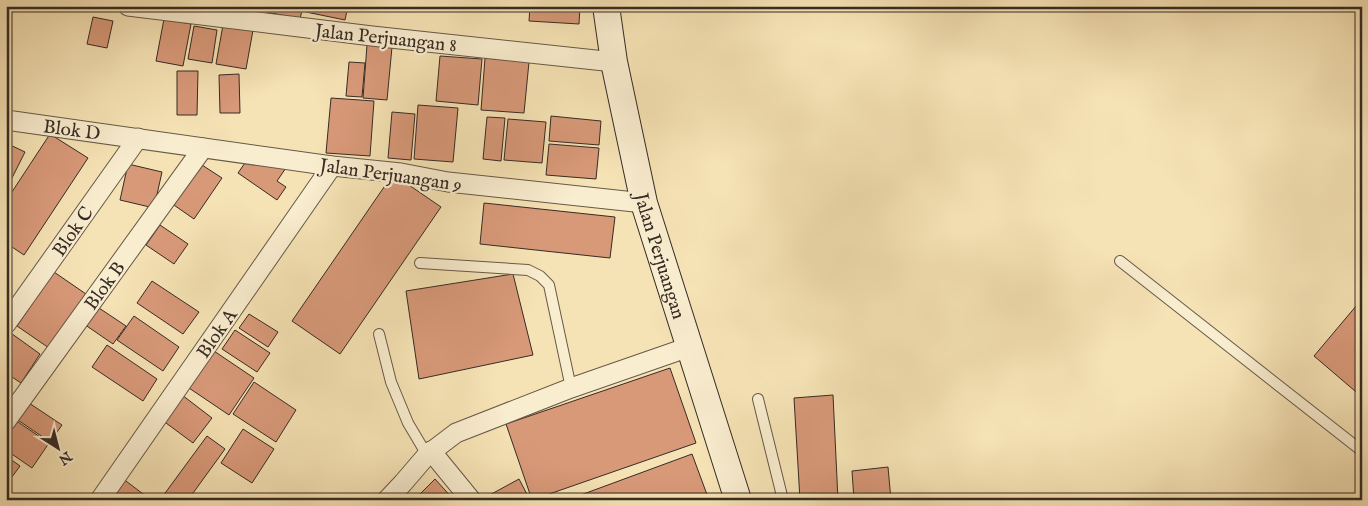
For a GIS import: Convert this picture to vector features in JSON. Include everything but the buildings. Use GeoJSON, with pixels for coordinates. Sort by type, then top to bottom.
{"type":"FeatureCollection","features":[{"type":"Feature","properties":{"kind":"street","name":"Jalan Perjuangan 8"},"geometry":{"type":"LineString","coordinates":[[128,6],[372,36],[614,62]]}},
{"type":"Feature","properties":{"kind":"street","name":"Jalan Perjuangan"},"geometry":{"type":"LineString","coordinates":[[606,6],[614,62],[644,203],[738,500]]}},
{"type":"Feature","properties":{"kind":"street","name":"Blok D"},"geometry":{"type":"LineString","coordinates":[[6,120],[138,138]]}},
{"type":"Feature","properties":{"kind":"street","name":"Jalan Perjuangan 9"},"geometry":{"type":"LineString","coordinates":[[138,138],[332,166],[401,173],[448,182],[644,203]]}},
{"type":"Feature","properties":{"kind":"street","name":"Blok C"},"geometry":{"type":"LineString","coordinates":[[6,324],[138,138]]}},
{"type":"Feature","properties":{"kind":"street","name":"Blok B"},"geometry":{"type":"LineString","coordinates":[[6,421],[203,148]]}},
{"type":"Feature","properties":{"kind":"street","name":"Blok A"},"geometry":{"type":"LineString","coordinates":[[100,500],[332,166]]}},
{"type":"Feature","properties":{"kind":"street"},"geometry":{"type":"LineString","coordinates":[[387,500],[429,453],[456,433],[571,388],[689,347]]}},
{"type":"Feature","properties":{"kind":"street"},"geometry":{"type":"LineString","coordinates":[[429,453],[472,500]]}},
{"type":"Feature","properties":{"kind":"lane"},"geometry":{"type":"LineString","coordinates":[[1120,261],[1362,451]]}},
{"type":"Feature","properties":{"kind":"lane"},"geometry":{"type":"LineString","coordinates":[[420,263],[528,270],[540,276],[548,285],[571,388]]}},
{"type":"Feature","properties":{"kind":"lane"},"geometry":{"type":"LineString","coordinates":[[379,334],[391,382],[408,423],[429,453]]}},
{"type":"Feature","properties":{"kind":"lane"},"geometry":{"type":"LineString","coordinates":[[758,399],[783,500]]}}]}
